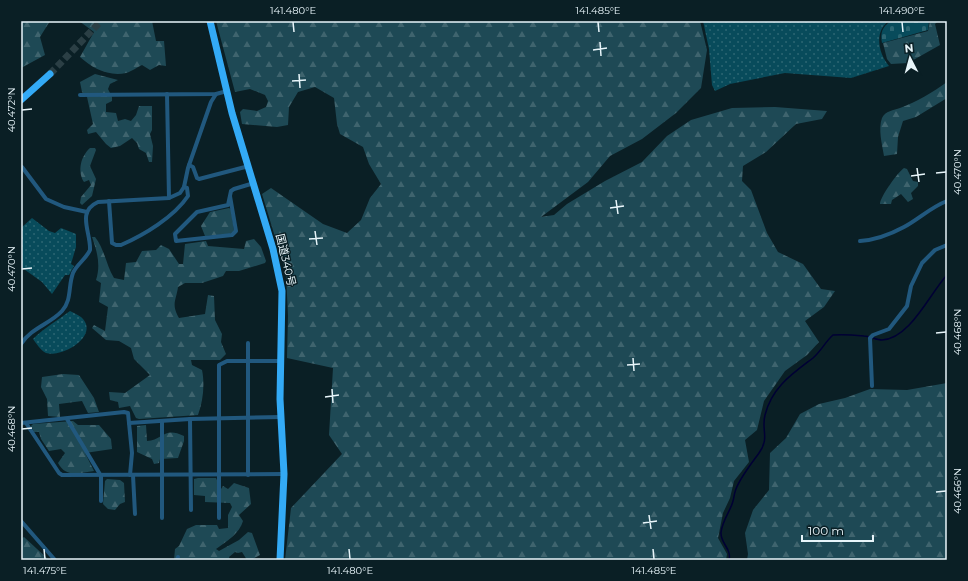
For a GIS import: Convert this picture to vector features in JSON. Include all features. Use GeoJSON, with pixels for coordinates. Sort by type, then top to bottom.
{"type":"FeatureCollection","features":[{"type":"Feature","properties":{"kind":"highway","name":"国道340号"},"geometry":{"type":"LineString","coordinates":[[210,21],[226,91],[281,279],[283,306],[281,417],[284,474],[280,560]]}},
{"type":"Feature","properties":{"kind":"highway"},"geometry":{"type":"LineString","coordinates":[[21,100],[50,74]]}},
{"type":"Feature","properties":{"kind":"street"},"geometry":{"type":"LineString","coordinates":[[80,95],[216,94],[226,91]]}},
{"type":"Feature","properties":{"kind":"street"},"geometry":{"type":"LineString","coordinates":[[168,94],[169,198]]}},
{"type":"Feature","properties":{"kind":"street"},"geometry":{"type":"LineString","coordinates":[[21,344],[35,329],[63,310],[69,298],[73,274],[90,250],[85,219],[87,212],[94,204],[109,201],[169,198],[180,193],[184,187],[211,102],[216,94]]}},
{"type":"Feature","properties":{"kind":"street"},"geometry":{"type":"LineString","coordinates":[[190,165],[193,167],[197,178],[199,179],[249,166]]}},
{"type":"Feature","properties":{"kind":"street"},"geometry":{"type":"LineString","coordinates":[[22,167],[46,199],[64,207],[87,212]]}},
{"type":"Feature","properties":{"kind":"street"},"geometry":{"type":"LineString","coordinates":[[230,196],[236,225],[236,231],[232,235],[176,242],[175,234],[192,215],[201,210],[225,207],[229,203],[230,196],[234,189],[254,183]]}},
{"type":"Feature","properties":{"kind":"street"},"geometry":{"type":"LineString","coordinates":[[109,201],[112,243],[121,245],[154,227],[177,209],[188,196],[187,188],[184,187]]}},
{"type":"Feature","properties":{"kind":"street"},"geometry":{"type":"LineString","coordinates":[[860,241],[883,236],[904,227],[933,207],[947,201]]}},
{"type":"Feature","properties":{"kind":"street"},"geometry":{"type":"LineString","coordinates":[[872,386],[870,338],[873,335],[889,329],[908,303],[911,286],[922,263],[935,250],[947,245]]}},
{"type":"Feature","properties":{"kind":"street"},"geometry":{"type":"LineString","coordinates":[[248,343],[248,475]]}},
{"type":"Feature","properties":{"kind":"street"},"geometry":{"type":"LineString","coordinates":[[219,518],[219,365],[227,361],[281,361]]}},
{"type":"Feature","properties":{"kind":"street"},"geometry":{"type":"LineString","coordinates":[[21,423],[124,412],[128,413],[132,453],[131,476],[134,514]]}},
{"type":"Feature","properties":{"kind":"street"},"geometry":{"type":"LineString","coordinates":[[129,423],[190,419],[248,419],[281,417]]}},
{"type":"Feature","properties":{"kind":"street"},"geometry":{"type":"LineString","coordinates":[[67,419],[101,476],[101,501]]}},
{"type":"Feature","properties":{"kind":"street"},"geometry":{"type":"LineString","coordinates":[[190,419],[191,510]]}},
{"type":"Feature","properties":{"kind":"street"},"geometry":{"type":"LineString","coordinates":[[162,421],[162,518]]}},
{"type":"Feature","properties":{"kind":"street"},"geometry":{"type":"LineString","coordinates":[[26,422],[62,476],[284,474]]}},
{"type":"Feature","properties":{"kind":"street"},"geometry":{"type":"LineString","coordinates":[[21,521],[55,560]]}},
{"type":"Feature","properties":{"kind":"green space"},"geometry":{"type":"Polygon","coordinates":[[[21,21],[50,21],[40,37],[45,55],[21,68],[21,21]]]}},
{"type":"Feature","properties":{"kind":"green space"},"geometry":{"type":"Polygon","coordinates":[[[79,21],[152,21],[156,41],[164,41],[166,66],[159,65],[150,70],[142,65],[120,74],[107,73],[95,68],[80,57],[94,32],[79,21]]]}},
{"type":"Feature","properties":{"kind":"green space"},"geometry":{"type":"Polygon","coordinates":[[[216,21],[700,21],[707,50],[701,88],[676,113],[642,139],[610,156],[588,182],[541,217],[554,215],[567,204],[605,181],[642,162],[667,136],[691,120],[732,108],[775,107],[827,111],[822,119],[796,124],[766,152],[743,166],[742,181],[751,190],[767,233],[778,252],[803,264],[821,289],[835,291],[824,307],[805,321],[819,342],[807,355],[785,371],[764,401],[757,430],[745,440],[749,462],[734,481],[730,498],[723,513],[718,538],[727,554],[726,560],[285,560],[291,508],[342,454],[329,435],[333,368],[287,358],[288,316],[286,273],[262,194],[271,188],[323,224],[347,233],[361,220],[370,198],[381,184],[369,164],[363,147],[340,134],[337,124],[334,98],[315,87],[298,92],[289,107],[288,125],[277,127],[242,124],[240,112],[243,109],[257,111],[266,107],[268,101],[265,95],[250,89],[235,92],[216,21]]]}},
{"type":"Feature","properties":{"kind":"green space"},"geometry":{"type":"Polygon","coordinates":[[[703,21],[889,21],[881,30],[879,42],[882,55],[889,66],[851,78],[785,73],[730,84],[715,91],[712,85],[709,49],[703,21]]]}},
{"type":"Feature","properties":{"kind":"green space"},"geometry":{"type":"Polygon","coordinates":[[[891,21],[929,21],[928,30],[882,43],[882,30],[891,21]]]}},
{"type":"Feature","properties":{"kind":"green space"},"geometry":{"type":"Polygon","coordinates":[[[930,21],[938,21],[935,24],[940,45],[908,63],[891,64],[887,59],[883,43],[928,31],[930,21]]]}},
{"type":"Feature","properties":{"kind":"green space"},"geometry":{"type":"Polygon","coordinates":[[[95,74],[118,80],[110,84],[108,89],[112,97],[112,101],[106,104],[106,112],[116,113],[118,121],[125,119],[131,121],[136,115],[139,106],[152,106],[152,130],[150,134],[153,146],[152,162],[149,162],[146,153],[139,149],[137,143],[132,138],[120,146],[111,148],[96,132],[88,134],[87,130],[93,124],[87,97],[82,92],[80,82],[95,74]]]}},
{"type":"Feature","properties":{"kind":"green space"},"geometry":{"type":"Polygon","coordinates":[[[947,82],[947,98],[916,117],[903,121],[898,137],[897,154],[884,156],[880,132],[883,116],[890,111],[919,100],[947,82]]]}},
{"type":"Feature","properties":{"kind":"green space"},"geometry":{"type":"Polygon","coordinates":[[[90,148],[95,148],[96,150],[90,166],[96,179],[92,196],[82,205],[80,203],[81,197],[91,185],[89,180],[84,182],[80,169],[82,159],[90,148]]]}},
{"type":"Feature","properties":{"kind":"green space"},"geometry":{"type":"Polygon","coordinates":[[[904,168],[907,169],[913,181],[918,182],[918,186],[911,193],[913,199],[908,202],[901,194],[892,200],[891,204],[880,204],[890,185],[904,168]]]}},
{"type":"Feature","properties":{"kind":"green space"},"geometry":{"type":"Polygon","coordinates":[[[229,208],[231,209],[234,231],[230,234],[205,236],[201,226],[210,212],[229,208]]]}},
{"type":"Feature","properties":{"kind":"green space"},"geometry":{"type":"Polygon","coordinates":[[[32,218],[49,231],[55,233],[61,228],[76,234],[76,247],[71,264],[74,266],[69,275],[65,275],[52,294],[42,282],[21,267],[21,228],[32,218]]]}},
{"type":"Feature","properties":{"kind":"green space"},"geometry":{"type":"Polygon","coordinates":[[[92,237],[95,237],[98,242],[114,278],[124,280],[126,263],[136,262],[142,251],[156,250],[161,245],[169,249],[179,264],[183,264],[185,244],[206,241],[208,246],[244,249],[246,241],[254,239],[261,247],[266,261],[265,263],[239,271],[226,271],[223,276],[202,283],[185,283],[178,287],[175,299],[175,309],[179,318],[205,314],[208,295],[214,296],[215,320],[222,334],[221,342],[226,354],[220,360],[191,360],[192,365],[202,370],[203,376],[203,393],[198,415],[139,419],[136,418],[130,406],[119,408],[118,402],[110,400],[109,392],[125,393],[150,375],[134,359],[131,348],[119,341],[106,340],[92,328],[94,325],[105,331],[108,307],[99,302],[101,283],[96,280],[98,263],[97,253],[92,237]]]}},
{"type":"Feature","properties":{"kind":"green space"},"geometry":{"type":"Polygon","coordinates":[[[70,311],[81,317],[86,324],[86,331],[83,338],[70,349],[53,354],[44,352],[33,339],[70,311]]]}},
{"type":"Feature","properties":{"kind":"green space"},"geometry":{"type":"Polygon","coordinates":[[[63,374],[79,375],[94,398],[99,412],[88,413],[82,401],[59,404],[60,417],[48,416],[47,399],[41,387],[42,377],[63,374]]]}},
{"type":"Feature","properties":{"kind":"green space"},"geometry":{"type":"Polygon","coordinates":[[[947,383],[947,560],[747,560],[748,554],[745,533],[753,510],[769,490],[770,453],[786,438],[800,414],[819,404],[845,398],[870,389],[907,390],[947,383]]]}},
{"type":"Feature","properties":{"kind":"green space"},"geometry":{"type":"Polygon","coordinates":[[[73,421],[78,425],[99,425],[111,439],[112,449],[85,453],[94,471],[69,473],[65,471],[58,463],[65,453],[61,449],[49,451],[41,439],[39,432],[34,432],[31,426],[33,424],[73,421]]]}},
{"type":"Feature","properties":{"kind":"green space"},"geometry":{"type":"Polygon","coordinates":[[[146,425],[147,441],[172,432],[184,436],[184,441],[178,458],[160,459],[159,463],[154,464],[152,459],[137,452],[137,426],[146,425]]]}},
{"type":"Feature","properties":{"kind":"green space"},"geometry":{"type":"Polygon","coordinates":[[[216,478],[221,489],[223,486],[228,489],[234,483],[249,488],[251,504],[239,515],[243,521],[239,529],[232,537],[216,549],[219,551],[239,540],[248,532],[252,533],[260,555],[251,560],[247,560],[242,552],[235,552],[229,557],[230,560],[174,560],[175,549],[179,546],[187,529],[196,525],[217,525],[219,529],[228,528],[228,515],[232,507],[230,503],[205,502],[205,496],[194,495],[194,479],[216,478]]]}},
{"type":"Feature","properties":{"kind":"green space"},"geometry":{"type":"Polygon","coordinates":[[[107,479],[120,480],[124,483],[125,502],[120,504],[115,510],[108,509],[103,504],[105,481],[107,479]]]}},
{"type":"Feature","properties":{"kind":"green space"},"geometry":{"type":"Polygon","coordinates":[[[24,537],[49,560],[21,560],[21,539],[24,537]]]}},
{"type":"Feature","properties":{"kind":"waterway"},"geometry":{"type":"LineString","coordinates":[[729,560],[729,553],[721,536],[722,527],[732,504],[739,482],[762,448],[765,438],[765,415],[768,405],[778,389],[790,376],[813,358],[833,335],[866,336],[882,340],[892,338],[902,332],[919,314],[947,275]]}},
{"type":"Feature","properties":{"kind":"tunnel"},"geometry":{"type":"LineString","coordinates":[[50,74],[101,21]]}}]}
